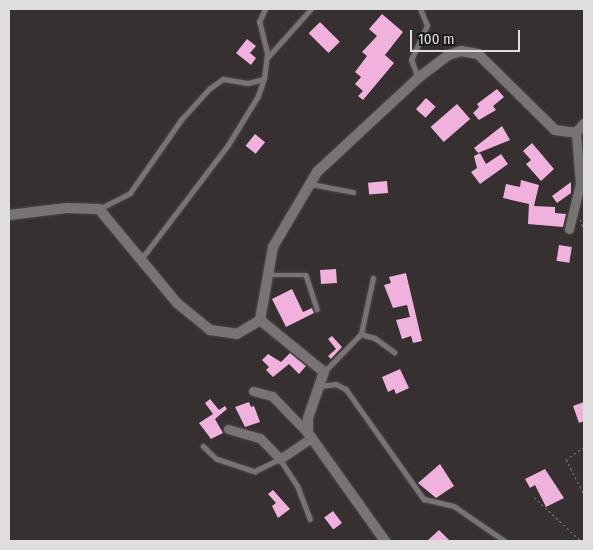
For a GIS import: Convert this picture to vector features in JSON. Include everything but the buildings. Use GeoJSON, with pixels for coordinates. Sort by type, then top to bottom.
{"type":"FeatureCollection","features":[{"type":"Feature","properties":{"kind":"street"},"geometry":{"type":"LineString","coordinates":[[260,320],[266,275],[285,221],[309,183],[334,154],[418,78],[448,55],[472,51],[498,70],[556,130],[576,133]]}},
{"type":"Feature","properties":{"kind":"street"},"geometry":{"type":"LineString","coordinates":[[569,228],[580,184],[576,133],[584,124]]}},
{"type":"Feature","properties":{"kind":"street"},"geometry":{"type":"LineString","coordinates":[[9,215],[67,208],[99,209],[142,258],[177,303],[210,330],[237,334],[260,320]]}},
{"type":"Feature","properties":{"kind":"street"},"geometry":{"type":"LineString","coordinates":[[260,320],[285,337],[324,372],[308,418],[309,435]]}},
{"type":"Feature","properties":{"kind":"street"},"geometry":{"type":"LineString","coordinates":[[253,391],[272,396],[309,435],[385,541]]}},
{"type":"Feature","properties":{"kind":"street"},"geometry":{"type":"LineString","coordinates":[[228,429],[260,438],[280,459],[309,435]]}},
{"type":"Feature","properties":{"kind":"lane"},"geometry":{"type":"LineString","coordinates":[[142,258],[228,145],[258,96],[264,79],[267,58],[259,22],[265,9]]}},
{"type":"Feature","properties":{"kind":"lane"},"geometry":{"type":"LineString","coordinates":[[267,58],[311,9]]}},
{"type":"Feature","properties":{"kind":"lane"},"geometry":{"type":"LineString","coordinates":[[418,78],[411,60],[427,26],[420,9]]}},
{"type":"Feature","properties":{"kind":"lane"},"geometry":{"type":"LineString","coordinates":[[99,209],[130,193],[181,120],[209,89],[223,79],[248,83],[264,79]]}},
{"type":"Feature","properties":{"kind":"lane"},"geometry":{"type":"LineString","coordinates":[[309,183],[353,192]]}},
{"type":"Feature","properties":{"kind":"lane"},"geometry":{"type":"LineString","coordinates":[[266,275],[306,275],[317,309]]}},
{"type":"Feature","properties":{"kind":"lane"},"geometry":{"type":"LineString","coordinates":[[324,372],[361,334],[373,278]]}},
{"type":"Feature","properties":{"kind":"lane"},"geometry":{"type":"LineString","coordinates":[[361,334],[375,338],[394,352]]}},
{"type":"Feature","properties":{"kind":"lane"},"geometry":{"type":"LineString","coordinates":[[318,386],[336,384],[346,389],[424,499],[454,506],[505,541]]}},
{"type":"Feature","properties":{"kind":"lane"},"geometry":{"type":"LineString","coordinates":[[204,446],[217,459],[255,471],[280,459],[298,487],[310,519]]}},
{"type":"Feature","properties":{"kind":"path"},"geometry":{"type":"LineString","coordinates":[[584,447],[566,459],[584,494]]}},
{"type":"Feature","properties":{"kind":"path"},"geometry":{"type":"LineString","coordinates":[[534,497],[581,541]]}}]}
